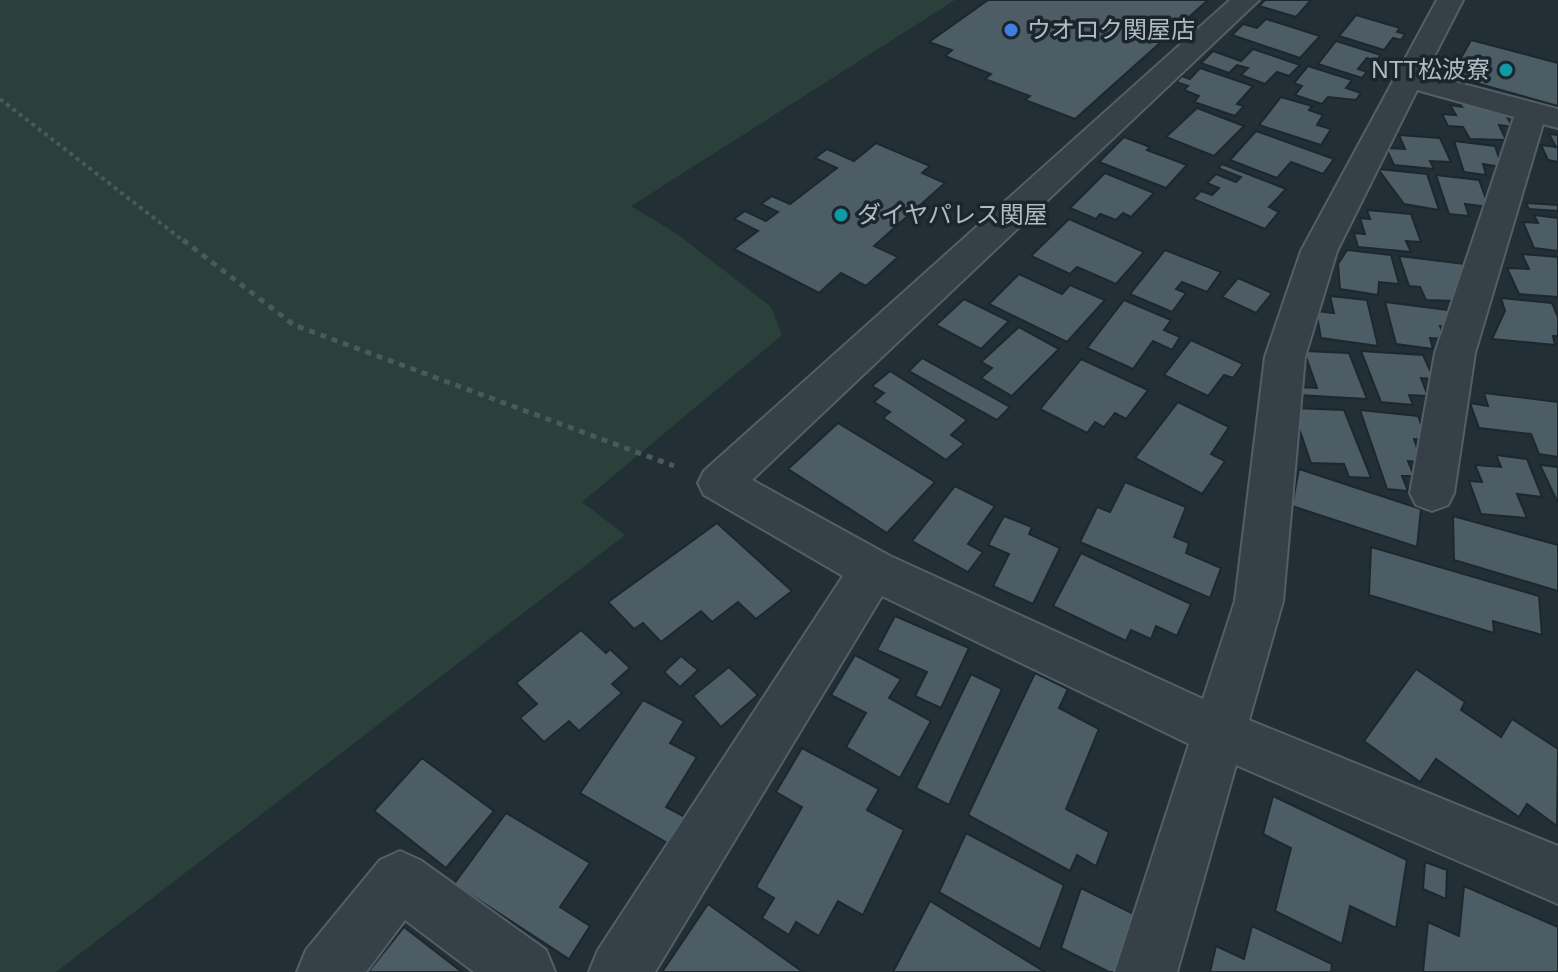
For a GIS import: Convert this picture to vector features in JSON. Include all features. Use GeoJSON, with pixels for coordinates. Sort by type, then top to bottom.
{"type":"FeatureCollection","features":[{"type":"Feature","properties":{"kind":"street"},"geometry":{"type":"LineString","coordinates":[[1246,0],[720,483],[873,570],[1220,733],[1558,875]]}},
{"type":"Feature","properties":{"kind":"street"},"geometry":{"type":"LineString","coordinates":[[1146,972],[1259,601],[1285,357],[1319,251],[1450,0]]}},
{"type":"Feature","properties":{"kind":"street"},"geometry":{"type":"LineString","coordinates":[[1407,78],[1544,116],[1455,353],[1432,493]]}},
{"type":"Feature","properties":{"kind":"street"},"geometry":{"type":"LineString","coordinates":[[620,972],[873,570]]}},
{"type":"Feature","properties":{"kind":"street"},"geometry":{"type":"LineString","coordinates":[[328,972],[400,880],[524,972]]}},
{"type":"Feature","properties":{"kind":"path"},"geometry":{"type":"LineString","coordinates":[[0,99],[294,325],[720,483]]}},
{"type":"Feature","properties":{"kind":"green space"},"geometry":{"type":"Polygon","coordinates":[[[0,0],[955,0],[631,206],[677,234],[771,307],[782,335],[582,502],[625,535],[56,972],[0,972],[0,0]]]}},
{"type":"Feature","properties":{"kind":"building"},"geometry":{"type":"Polygon","coordinates":[[[988,0],[1208,0],[1075,119],[1025,100],[1030,96],[985,79],[991,74],[945,56],[952,50],[929,42],[988,0]]]}},
{"type":"Feature","properties":{"kind":"building"},"geometry":{"type":"Polygon","coordinates":[[[1265,0],[1311,0],[1296,17],[1259,6],[1265,0]]]}},
{"type":"Feature","properties":{"kind":"building"},"geometry":{"type":"Polygon","coordinates":[[[1356,15],[1400,28],[1397,32],[1405,34],[1401,40],[1393,38],[1384,50],[1339,36],[1356,15]]]}},
{"type":"Feature","properties":{"kind":"building"},"geometry":{"type":"Polygon","coordinates":[[[1266,19],[1320,36],[1300,58],[1232,35],[1243,24],[1257,28],[1266,19]]]}},
{"type":"Feature","properties":{"kind":"building","name":"NTT松波寮"},"geometry":{"type":"Polygon","coordinates":[[[1471,40],[1558,63],[1558,106],[1451,76],[1471,40]]]}},
{"type":"Feature","properties":{"kind":"building"},"geometry":{"type":"Polygon","coordinates":[[[1336,41],[1381,55],[1376,61],[1367,58],[1358,69],[1367,72],[1362,78],[1318,64],[1336,41]]]}},
{"type":"Feature","properties":{"kind":"building"},"geometry":{"type":"Polygon","coordinates":[[[1253,49],[1300,65],[1289,76],[1277,72],[1265,84],[1241,75],[1248,68],[1237,65],[1229,73],[1201,63],[1213,51],[1241,61],[1253,49]]]}},
{"type":"Feature","properties":{"kind":"building"},"geometry":{"type":"Polygon","coordinates":[[[1308,66],[1352,80],[1346,88],[1361,93],[1356,100],[1328,97],[1322,104],[1295,95],[1302,86],[1294,83],[1308,66]]]}},
{"type":"Feature","properties":{"kind":"building"},"geometry":{"type":"Polygon","coordinates":[[[1200,68],[1253,86],[1237,104],[1244,106],[1235,116],[1194,102],[1199,96],[1184,90],[1188,86],[1176,82],[1182,76],[1190,79],[1200,68]]]}},
{"type":"Feature","properties":{"kind":"building"},"geometry":{"type":"Polygon","coordinates":[[[1281,97],[1312,106],[1309,110],[1323,115],[1317,125],[1331,129],[1321,145],[1259,125],[1281,97]]]}},
{"type":"Feature","properties":{"kind":"building"},"geometry":{"type":"Polygon","coordinates":[[[1456,97],[1504,112],[1513,127],[1499,125],[1506,140],[1470,139],[1463,127],[1448,126],[1442,114],[1456,115],[1450,105],[1462,107],[1456,97]]]}},
{"type":"Feature","properties":{"kind":"building"},"geometry":{"type":"Polygon","coordinates":[[[1197,108],[1244,126],[1214,156],[1166,137],[1197,108]]]}},
{"type":"Feature","properties":{"kind":"building"},"geometry":{"type":"Polygon","coordinates":[[[1256,131],[1334,159],[1323,174],[1291,162],[1277,178],[1230,160],[1256,131]]]}},
{"type":"Feature","properties":{"kind":"building"},"geometry":{"type":"Polygon","coordinates":[[[1549,134],[1558,135],[1558,162],[1548,160],[1541,145],[1556,147],[1549,134]]]}},
{"type":"Feature","properties":{"kind":"building"},"geometry":{"type":"Polygon","coordinates":[[[1399,135],[1440,138],[1451,162],[1430,161],[1434,169],[1394,165],[1386,148],[1405,149],[1399,135]]]}},
{"type":"Feature","properties":{"kind":"building"},"geometry":{"type":"Polygon","coordinates":[[[1124,137],[1150,147],[1147,150],[1187,165],[1166,188],[1099,162],[1124,137]]]}},
{"type":"Feature","properties":{"kind":"building"},"geometry":{"type":"Polygon","coordinates":[[[1454,141],[1495,146],[1502,167],[1483,164],[1486,175],[1464,172],[1454,141]]]}},
{"type":"Feature","properties":{"kind":"building","name":"ダイヤパレス関屋"},"geometry":{"type":"Polygon","coordinates":[[[876,143],[930,166],[922,173],[945,183],[874,246],[898,257],[866,286],[841,273],[819,293],[734,249],[758,231],[734,219],[745,211],[766,221],[778,212],[761,204],[772,196],[790,204],[837,168],[815,158],[827,149],[854,161],[876,143]]]}},
{"type":"Feature","properties":{"kind":"building"},"geometry":{"type":"Polygon","coordinates":[[[1222,164],[1286,189],[1269,207],[1279,212],[1265,229],[1193,199],[1201,191],[1212,195],[1219,188],[1207,183],[1216,174],[1236,182],[1241,177],[1218,168],[1222,164]]]}},
{"type":"Feature","properties":{"kind":"building"},"geometry":{"type":"Polygon","coordinates":[[[1378,169],[1427,174],[1439,210],[1404,204],[1378,169]]]}},
{"type":"Feature","properties":{"kind":"building"},"geometry":{"type":"Polygon","coordinates":[[[1105,173],[1154,193],[1131,217],[1123,213],[1116,220],[1100,214],[1096,219],[1070,208],[1105,173]]]}},
{"type":"Feature","properties":{"kind":"building"},"geometry":{"type":"Polygon","coordinates":[[[1436,175],[1479,180],[1489,207],[1465,204],[1469,216],[1449,214],[1436,175]]]}},
{"type":"Feature","properties":{"kind":"building"},"geometry":{"type":"Polygon","coordinates":[[[1526,203],[1558,205],[1558,211],[1529,209],[1526,203]]]}},
{"type":"Feature","properties":{"kind":"building"},"geometry":{"type":"Polygon","coordinates":[[[1367,210],[1411,214],[1421,242],[1406,241],[1411,252],[1358,247],[1354,233],[1365,234],[1360,218],[1370,219],[1367,210]]]}},
{"type":"Feature","properties":{"kind":"building"},"geometry":{"type":"Polygon","coordinates":[[[1534,215],[1558,218],[1558,251],[1534,248],[1523,222],[1538,223],[1534,215]]]}},
{"type":"Feature","properties":{"kind":"building"},"geometry":{"type":"Polygon","coordinates":[[[1069,219],[1144,252],[1116,284],[1077,267],[1070,274],[1031,256],[1069,219]]]}},
{"type":"Feature","properties":{"kind":"building"},"geometry":{"type":"Polygon","coordinates":[[[1165,250],[1221,272],[1207,292],[1182,282],[1176,289],[1186,293],[1172,312],[1130,294],[1165,250]]]}},
{"type":"Feature","properties":{"kind":"building"},"geometry":{"type":"Polygon","coordinates":[[[1347,250],[1391,255],[1399,284],[1379,282],[1378,295],[1340,289],[1338,264],[1347,250]]]}},
{"type":"Feature","properties":{"kind":"building"},"geometry":{"type":"Polygon","coordinates":[[[1522,254],[1558,257],[1558,297],[1519,294],[1507,268],[1529,269],[1522,254]]]}},
{"type":"Feature","properties":{"kind":"building"},"geometry":{"type":"Polygon","coordinates":[[[1399,256],[1465,264],[1454,301],[1426,300],[1420,287],[1409,286],[1399,256]]]}},
{"type":"Feature","properties":{"kind":"building"},"geometry":{"type":"Polygon","coordinates":[[[1019,274],[1062,294],[1070,285],[1105,300],[1067,342],[989,304],[1019,274]]]}},
{"type":"Feature","properties":{"kind":"building"},"geometry":{"type":"Polygon","coordinates":[[[1238,278],[1272,293],[1256,313],[1222,297],[1238,278]]]}},
{"type":"Feature","properties":{"kind":"building"},"geometry":{"type":"Polygon","coordinates":[[[1330,296],[1367,300],[1378,346],[1321,338],[1316,311],[1334,313],[1330,296]]]}},
{"type":"Feature","properties":{"kind":"building"},"geometry":{"type":"Polygon","coordinates":[[[1501,298],[1552,303],[1558,317],[1558,336],[1553,336],[1555,345],[1492,339],[1505,311],[1501,298]]]}},
{"type":"Feature","properties":{"kind":"building"},"geometry":{"type":"Polygon","coordinates":[[[964,299],[1009,321],[981,349],[936,325],[964,299]]]}},
{"type":"Feature","properties":{"kind":"building"},"geometry":{"type":"Polygon","coordinates":[[[1124,300],[1171,320],[1164,330],[1180,337],[1172,350],[1153,341],[1133,369],[1087,348],[1124,300]]]}},
{"type":"Feature","properties":{"kind":"building"},"geometry":{"type":"Polygon","coordinates":[[[1385,302],[1448,310],[1453,327],[1440,326],[1445,339],[1430,338],[1433,349],[1396,344],[1385,302]]]}},
{"type":"Feature","properties":{"kind":"building"},"geometry":{"type":"Polygon","coordinates":[[[1019,327],[1059,349],[1012,396],[981,378],[992,368],[981,362],[1019,327]]]}},
{"type":"Feature","properties":{"kind":"building"},"geometry":{"type":"Polygon","coordinates":[[[1191,340],[1243,364],[1233,378],[1224,375],[1208,396],[1164,375],[1191,340]]]}},
{"type":"Feature","properties":{"kind":"building"},"geometry":{"type":"Polygon","coordinates":[[[1304,351],[1349,353],[1367,399],[1298,395],[1295,387],[1317,388],[1304,351]]]}},
{"type":"Feature","properties":{"kind":"building"},"geometry":{"type":"Polygon","coordinates":[[[1361,351],[1423,355],[1434,379],[1421,378],[1428,396],[1409,395],[1413,405],[1381,402],[1361,351]]]}},
{"type":"Feature","properties":{"kind":"building"},"geometry":{"type":"Polygon","coordinates":[[[922,358],[1010,407],[997,420],[909,371],[922,358]]]}},
{"type":"Feature","properties":{"kind":"building"},"geometry":{"type":"Polygon","coordinates":[[[1081,359],[1148,390],[1126,419],[1115,413],[1104,427],[1095,422],[1087,433],[1040,409],[1081,359]]]}},
{"type":"Feature","properties":{"kind":"building"},"geometry":{"type":"Polygon","coordinates":[[[890,371],[967,420],[951,435],[964,444],[946,460],[883,418],[890,412],[874,402],[884,393],[872,386],[890,371]]]}},
{"type":"Feature","properties":{"kind":"building"},"geometry":{"type":"Polygon","coordinates":[[[1484,393],[1558,402],[1558,457],[1539,454],[1531,434],[1479,428],[1470,403],[1488,406],[1484,393]]]}},
{"type":"Feature","properties":{"kind":"building"},"geometry":{"type":"Polygon","coordinates":[[[1178,402],[1229,427],[1211,454],[1225,461],[1202,494],[1135,458],[1178,402]]]}},
{"type":"Feature","properties":{"kind":"building"},"geometry":{"type":"Polygon","coordinates":[[[1292,408],[1344,410],[1371,478],[1349,477],[1344,464],[1311,463],[1292,408]]]}},
{"type":"Feature","properties":{"kind":"building"},"geometry":{"type":"Polygon","coordinates":[[[1360,410],[1418,416],[1427,440],[1414,439],[1422,462],[1408,461],[1414,476],[1402,476],[1408,491],[1387,489],[1360,410]]]}},
{"type":"Feature","properties":{"kind":"building"},"geometry":{"type":"Polygon","coordinates":[[[838,423],[935,482],[887,533],[788,469],[838,423]]]}},
{"type":"Feature","properties":{"kind":"building"},"geometry":{"type":"Polygon","coordinates":[[[1496,455],[1527,459],[1542,497],[1517,494],[1527,518],[1481,514],[1469,481],[1482,482],[1475,465],[1501,467],[1496,455]]]}},
{"type":"Feature","properties":{"kind":"building"},"geometry":{"type":"Polygon","coordinates":[[[1540,465],[1558,467],[1558,503],[1540,465]]]}},
{"type":"Feature","properties":{"kind":"building"},"geometry":{"type":"Polygon","coordinates":[[[1299,469],[1421,509],[1417,547],[1292,506],[1299,469]]]}},
{"type":"Feature","properties":{"kind":"building"},"geometry":{"type":"Polygon","coordinates":[[[1125,482],[1186,507],[1174,537],[1189,543],[1186,553],[1221,568],[1210,598],[1080,542],[1097,507],[1110,512],[1125,482]]]}},
{"type":"Feature","properties":{"kind":"building"},"geometry":{"type":"Polygon","coordinates":[[[955,486],[995,506],[968,544],[983,552],[968,572],[912,541],[955,486]]]}},
{"type":"Feature","properties":{"kind":"building"},"geometry":{"type":"Polygon","coordinates":[[[1004,516],[1032,527],[1029,534],[1060,548],[1033,604],[993,586],[1009,554],[988,545],[1004,516]]]}},
{"type":"Feature","properties":{"kind":"building"},"geometry":{"type":"Polygon","coordinates":[[[1453,516],[1558,545],[1558,591],[1454,560],[1453,516]]]}},
{"type":"Feature","properties":{"kind":"building"},"geometry":{"type":"Polygon","coordinates":[[[717,523],[792,591],[756,619],[738,602],[712,622],[701,611],[661,642],[643,623],[634,629],[608,602],[717,523]]]}},
{"type":"Feature","properties":{"kind":"building"},"geometry":{"type":"Polygon","coordinates":[[[1371,547],[1539,596],[1542,635],[1493,621],[1494,633],[1369,595],[1371,547]]]}},
{"type":"Feature","properties":{"kind":"building"},"geometry":{"type":"Polygon","coordinates":[[[1081,553],[1191,604],[1177,636],[1156,626],[1151,639],[1131,630],[1126,641],[1053,606],[1081,553]]]}},
{"type":"Feature","properties":{"kind":"building"},"geometry":{"type":"Polygon","coordinates":[[[895,616],[969,648],[941,708],[915,696],[927,672],[877,650],[895,616]]]}},
{"type":"Feature","properties":{"kind":"building"},"geometry":{"type":"Polygon","coordinates":[[[581,630],[606,653],[610,649],[630,668],[612,684],[622,693],[579,731],[569,721],[544,742],[520,718],[537,704],[516,683],[581,630]]]}},
{"type":"Feature","properties":{"kind":"building"},"geometry":{"type":"Polygon","coordinates":[[[855,655],[901,679],[889,698],[931,721],[900,778],[846,747],[866,713],[831,695],[855,655]]]}},
{"type":"Feature","properties":{"kind":"building"},"geometry":{"type":"Polygon","coordinates":[[[681,656],[698,670],[680,687],[664,672],[681,656]]]}},
{"type":"Feature","properties":{"kind":"building"},"geometry":{"type":"Polygon","coordinates":[[[729,667],[758,695],[721,727],[693,696],[729,667]]]}},
{"type":"Feature","properties":{"kind":"building"},"geometry":{"type":"Polygon","coordinates":[[[1416,669],[1465,702],[1461,710],[1501,737],[1512,719],[1558,749],[1557,826],[1527,804],[1519,817],[1436,759],[1420,782],[1364,741],[1416,669]]]}},
{"type":"Feature","properties":{"kind":"building"},"geometry":{"type":"Polygon","coordinates":[[[1035,673],[1068,689],[1059,708],[1099,729],[1066,809],[1109,832],[1096,866],[1077,855],[1070,871],[968,815],[1035,673]]]}},
{"type":"Feature","properties":{"kind":"building"},"geometry":{"type":"Polygon","coordinates":[[[971,674],[1002,689],[949,805],[916,788],[971,674]]]}},
{"type":"Feature","properties":{"kind":"building"},"geometry":{"type":"Polygon","coordinates":[[[643,700],[684,721],[670,743],[697,757],[666,807],[687,818],[671,845],[580,793],[643,700]]]}},
{"type":"Feature","properties":{"kind":"building"},"geometry":{"type":"Polygon","coordinates":[[[802,748],[879,789],[867,810],[904,830],[863,915],[838,901],[819,936],[796,922],[789,935],[762,918],[774,898],[756,887],[802,807],[776,792],[802,748]]]}},
{"type":"Feature","properties":{"kind":"building"},"geometry":{"type":"Polygon","coordinates":[[[422,758],[494,811],[446,868],[374,811],[422,758]]]}},
{"type":"Feature","properties":{"kind":"building"},"geometry":{"type":"Polygon","coordinates":[[[1273,796],[1407,860],[1396,928],[1350,906],[1342,944],[1275,911],[1291,848],[1263,834],[1273,796]]]}},
{"type":"Feature","properties":{"kind":"building"},"geometry":{"type":"Polygon","coordinates":[[[506,813],[590,863],[560,907],[590,926],[569,959],[454,884],[506,813]]]}},
{"type":"Feature","properties":{"kind":"building"},"geometry":{"type":"Polygon","coordinates":[[[966,833],[1064,885],[1040,949],[939,892],[966,833]]]}},
{"type":"Feature","properties":{"kind":"building"},"geometry":{"type":"Polygon","coordinates":[[[1425,862],[1447,870],[1446,899],[1423,889],[1425,862]]]}},
{"type":"Feature","properties":{"kind":"building"},"geometry":{"type":"Polygon","coordinates":[[[1464,886],[1558,927],[1558,972],[1423,972],[1428,922],[1459,936],[1464,886]]]}},
{"type":"Feature","properties":{"kind":"building"},"geometry":{"type":"Polygon","coordinates":[[[1081,888],[1140,917],[1124,972],[1109,972],[1061,948],[1081,888]]]}},
{"type":"Feature","properties":{"kind":"building"},"geometry":{"type":"Polygon","coordinates":[[[930,901],[1045,972],[893,972],[930,901]]]}},
{"type":"Feature","properties":{"kind":"building"},"geometry":{"type":"Polygon","coordinates":[[[708,904],[803,972],[662,972],[708,904]]]}},
{"type":"Feature","properties":{"kind":"building"},"geometry":{"type":"Polygon","coordinates":[[[1252,926],[1332,964],[1331,972],[1210,972],[1216,946],[1244,959],[1252,926]]]}},
{"type":"Feature","properties":{"kind":"building"},"geometry":{"type":"Polygon","coordinates":[[[404,927],[462,972],[368,972],[404,927]]]}},
{"type":"Feature","properties":{"kind":"place","name":"ウオロク関屋店"},"geometry":{"type":"Point","coordinates":[1011,30]}},
{"type":"Feature","properties":{"kind":"place","name":"NTT松波寮"},"geometry":{"type":"Point","coordinates":[1506,70]}},
{"type":"Feature","properties":{"kind":"place","name":"ダイヤパレス関屋"},"geometry":{"type":"Point","coordinates":[841,215]}}]}
